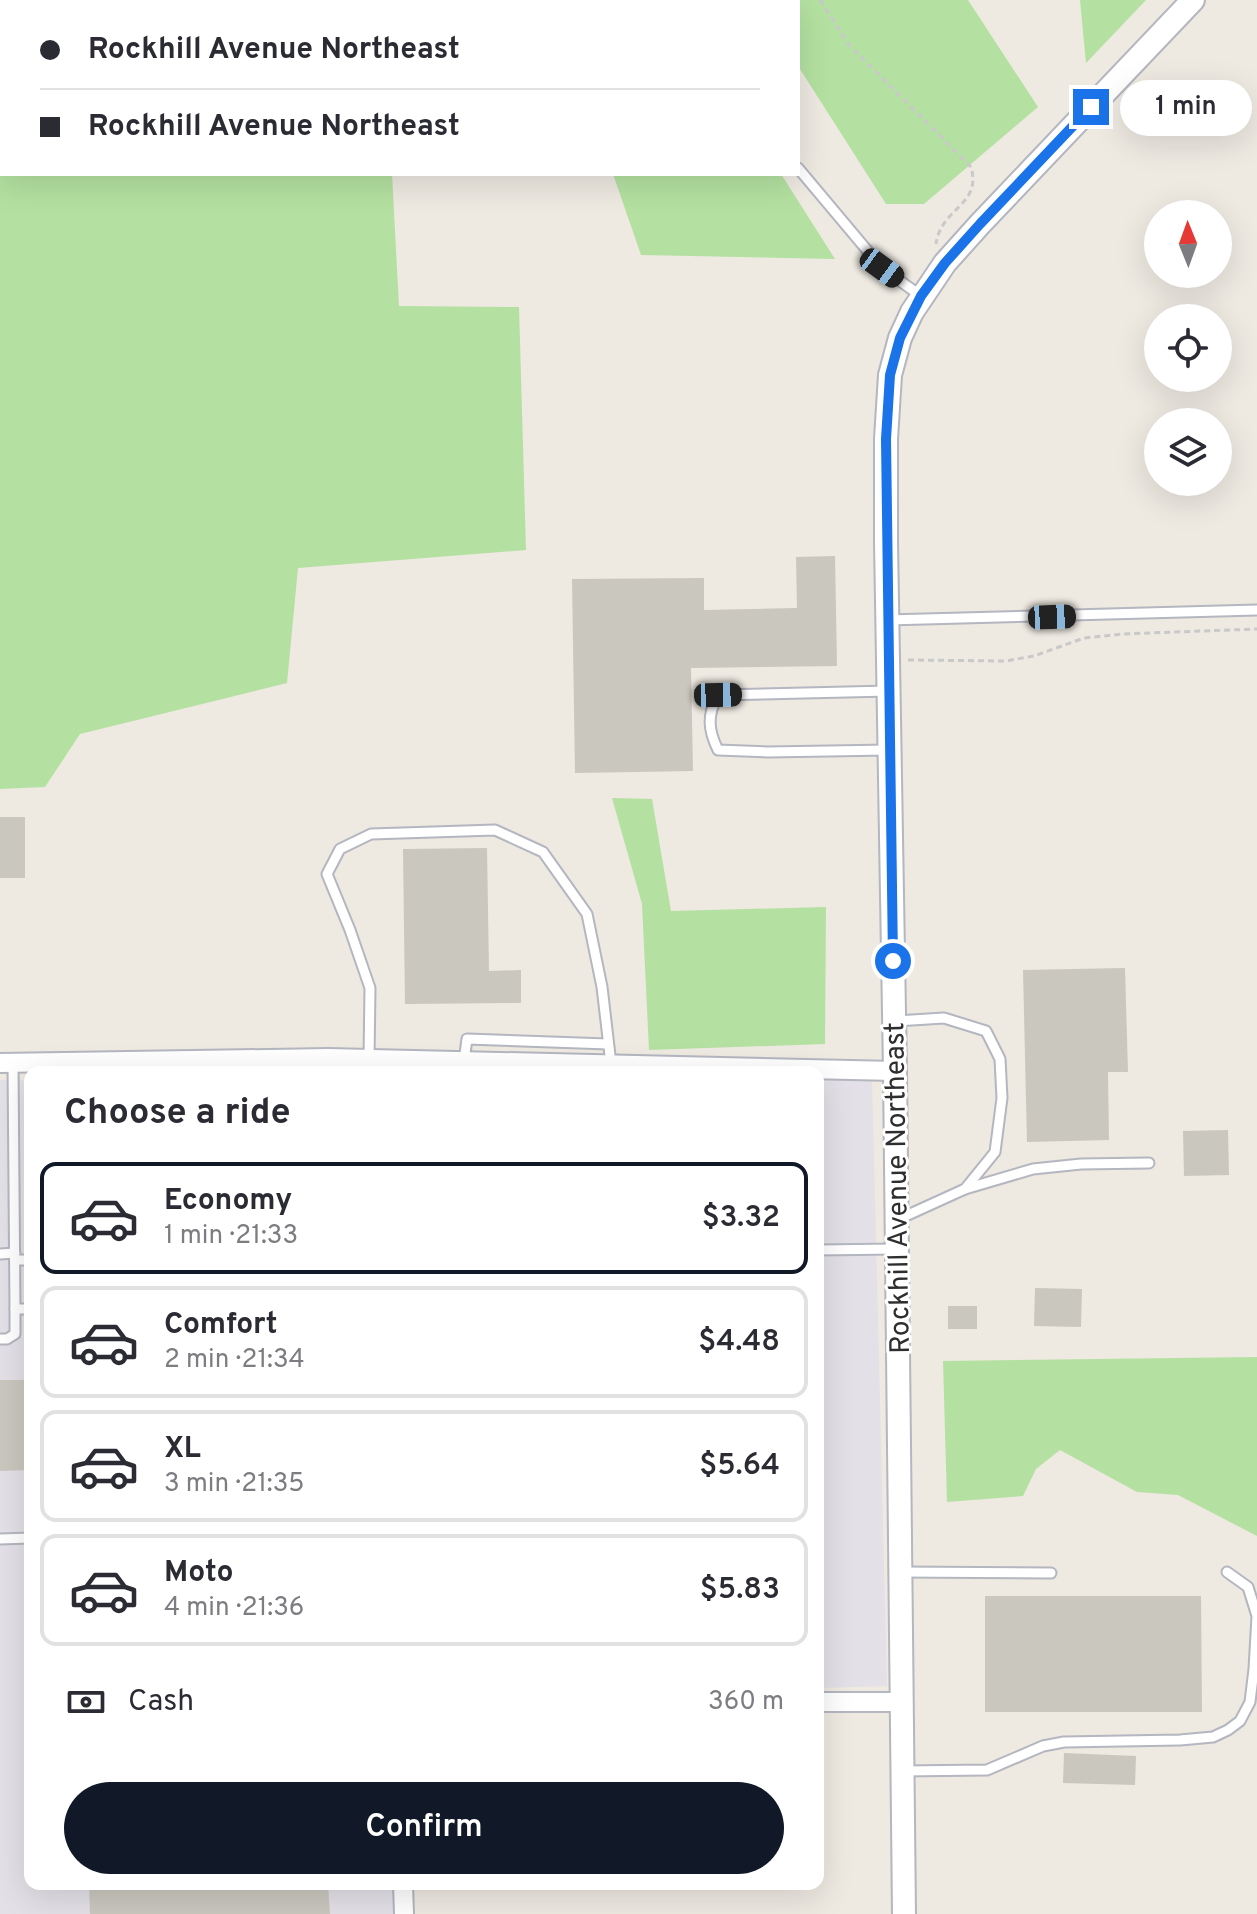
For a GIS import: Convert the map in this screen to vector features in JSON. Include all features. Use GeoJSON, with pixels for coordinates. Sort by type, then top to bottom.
{"type":"FeatureCollection","features":[{"type":"Feature","properties":{"kind":"street","name":"Rockhill Avenue Northeast"},"geometry":{"type":"LineString","coordinates":[[904,1914],[887,620],[886,439],[890,375],[900,338],[921,296],[939,271],[1193,0]]}},
{"type":"Feature","properties":{"kind":"street"},"geometry":{"type":"LineString","coordinates":[[7,1063],[328,1058],[692,1066]]}},
{"type":"Feature","properties":{"kind":"street"},"geometry":{"type":"LineString","coordinates":[[824,1069],[895,1071]]}},
{"type":"Feature","properties":{"kind":"street"},"geometry":{"type":"LineString","coordinates":[[824,1702],[901,1702]]}},
{"type":"Feature","properties":{"kind":"street"},"geometry":{"type":"LineString","coordinates":[[403,1890],[404,1914]]}},
{"type":"Feature","properties":{"kind":"lane"},"geometry":{"type":"LineString","coordinates":[[800,170],[882,268],[921,296]]}},
{"type":"Feature","properties":{"kind":"lane"},"geometry":{"type":"LineString","coordinates":[[887,620],[1257,610]]}},
{"type":"Feature","properties":{"kind":"lane"},"geometry":{"type":"LineString","coordinates":[[889,691],[718,695],[710,708],[711,736],[718,750],[889,750]]}},
{"type":"Feature","properties":{"kind":"lane"},"geometry":{"type":"LineString","coordinates":[[369,1059],[370,988],[327,874],[340,849],[371,834],[495,830],[543,852],[587,914],[602,987],[611,1064]]}},
{"type":"Feature","properties":{"kind":"lane"},"geometry":{"type":"LineString","coordinates":[[894,1021],[944,1018],[986,1031],[1000,1059],[1002,1098],[995,1152],[965,1189]]}},
{"type":"Feature","properties":{"kind":"lane"},"geometry":{"type":"LineString","coordinates":[[464,1061],[467,1039],[608,1044]]}},
{"type":"Feature","properties":{"kind":"lane"},"geometry":{"type":"LineString","coordinates":[[0,1339],[15,1334],[7,1063]]}},
{"type":"Feature","properties":{"kind":"lane"},"geometry":{"type":"LineString","coordinates":[[896,1220],[965,1189],[1033,1169],[1081,1164],[1149,1163]]}},
{"type":"Feature","properties":{"kind":"lane"},"geometry":{"type":"LineString","coordinates":[[824,1250],[896,1249]]}},
{"type":"Feature","properties":{"kind":"lane"},"geometry":{"type":"LineString","coordinates":[[0,1254],[24,1259]]}},
{"type":"Feature","properties":{"kind":"lane"},"geometry":{"type":"LineString","coordinates":[[15,1309],[24,1309]]}},
{"type":"Feature","properties":{"kind":"lane"},"geometry":{"type":"LineString","coordinates":[[0,1539],[24,1538]]}},
{"type":"Feature","properties":{"kind":"lane"},"geometry":{"type":"LineString","coordinates":[[900,1572],[1051,1573]]}},
{"type":"Feature","properties":{"kind":"lane"},"geometry":{"type":"LineString","coordinates":[[902,1771],[987,1770],[1043,1746],[1064,1742],[1202,1738],[1228,1730],[1240,1721],[1250,1702],[1257,1616],[1248,1587],[1227,1572]]}},
{"type":"Feature","properties":{"kind":"path"},"geometry":{"type":"LineString","coordinates":[[820,0],[849,45],[971,167],[973,190],[941,227],[936,239],[939,271]]}},
{"type":"Feature","properties":{"kind":"path"},"geometry":{"type":"LineString","coordinates":[[888,660],[1006,661],[1034,656],[1084,638],[1257,629]]}},
{"type":"Feature","properties":{"kind":"shaded area"},"geometry":{"type":"Polygon","coordinates":[[[824,1078],[872,1078],[887,1686],[824,1688],[824,1078]]]}},
{"type":"Feature","properties":{"kind":"shaded area"},"geometry":{"type":"Polygon","coordinates":[[[0,1080],[24,1080],[24,1890],[397,1890],[398,1914],[0,1914],[0,1080]]]}},
{"type":"Feature","properties":{"kind":"green space"},"geometry":{"type":"Polygon","coordinates":[[[800,0],[968,0],[1038,107],[924,204],[886,204],[800,69],[800,0]]]}},
{"type":"Feature","properties":{"kind":"green space"},"geometry":{"type":"Polygon","coordinates":[[[1080,0],[1146,0],[1086,63],[1080,0]]]}},
{"type":"Feature","properties":{"kind":"green space"},"geometry":{"type":"Polygon","coordinates":[[[0,176],[392,176],[399,306],[519,307],[526,550],[298,568],[287,683],[80,734],[45,787],[0,789],[0,176]]]}},
{"type":"Feature","properties":{"kind":"green space"},"geometry":{"type":"Polygon","coordinates":[[[614,176],[782,176],[835,259],[641,255],[614,176]]]}},
{"type":"Feature","properties":{"kind":"green space"},"geometry":{"type":"Polygon","coordinates":[[[612,798],[652,799],[671,911],[826,907],[825,1044],[649,1050],[642,904],[612,798]]]}},
{"type":"Feature","properties":{"kind":"green space"},"geometry":{"type":"Polygon","coordinates":[[[1257,1357],[1257,1536],[1178,1495],[1137,1492],[1060,1450],[1036,1469],[1023,1496],[947,1502],[943,1361],[1257,1357]]]}},
{"type":"Feature","properties":{"kind":"building"},"geometry":{"type":"Polygon","coordinates":[[[835,556],[837,666],[691,668],[693,771],[575,773],[572,579],[704,578],[704,610],[797,608],[796,557],[835,556]]]}},
{"type":"Feature","properties":{"kind":"building"},"geometry":{"type":"Polygon","coordinates":[[[0,817],[25,817],[25,878],[0,878],[0,817]]]}},
{"type":"Feature","properties":{"kind":"building"},"geometry":{"type":"Polygon","coordinates":[[[487,848],[489,971],[521,970],[521,1003],[405,1004],[403,849],[487,848]]]}},
{"type":"Feature","properties":{"kind":"building"},"geometry":{"type":"Polygon","coordinates":[[[1125,968],[1128,1072],[1108,1072],[1109,1140],[1027,1142],[1023,970],[1125,968]]]}},
{"type":"Feature","properties":{"kind":"building"},"geometry":{"type":"Polygon","coordinates":[[[1228,1130],[1229,1175],[1184,1176],[1183,1131],[1228,1130]]]}},
{"type":"Feature","properties":{"kind":"building"},"geometry":{"type":"Polygon","coordinates":[[[1035,1288],[1082,1289],[1081,1327],[1034,1326],[1035,1288]]]}},
{"type":"Feature","properties":{"kind":"building"},"geometry":{"type":"Polygon","coordinates":[[[948,1306],[977,1306],[977,1329],[948,1329],[948,1306]]]}},
{"type":"Feature","properties":{"kind":"building"},"geometry":{"type":"Polygon","coordinates":[[[0,1380],[24,1380],[24,1470],[0,1471],[0,1380]]]}},
{"type":"Feature","properties":{"kind":"building"},"geometry":{"type":"Polygon","coordinates":[[[985,1596],[1201,1596],[1202,1712],[985,1712],[985,1596]]]}},
{"type":"Feature","properties":{"kind":"building"},"geometry":{"type":"Polygon","coordinates":[[[1064,1753],[1136,1756],[1135,1785],[1063,1783],[1064,1753]]]}},
{"type":"Feature","properties":{"kind":"building"},"geometry":{"type":"Polygon","coordinates":[[[89,1890],[328,1890],[330,1914],[90,1914],[89,1890]]]}},
{"type":"Feature","properties":{"kind":"route"},"geometry":{"type":"LineString","coordinates":[[893,961],[886,439],[890,375],[900,338],[912,312],[945,263],[1091,107]]}}]}
